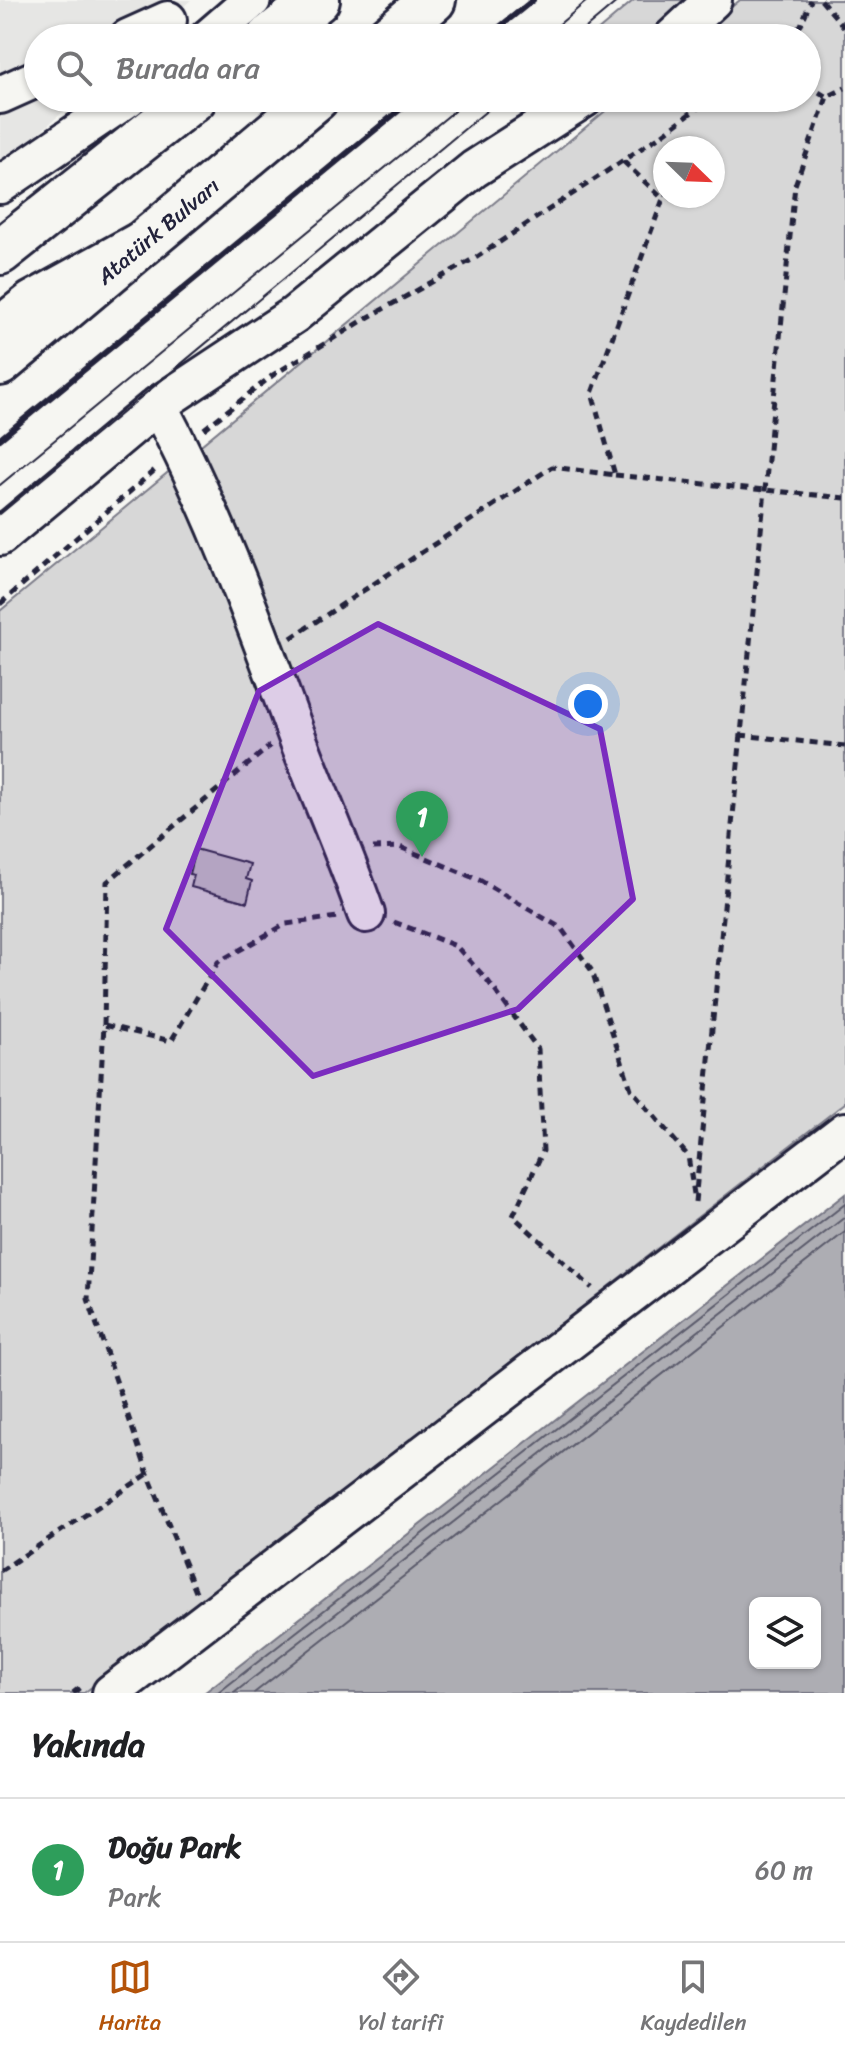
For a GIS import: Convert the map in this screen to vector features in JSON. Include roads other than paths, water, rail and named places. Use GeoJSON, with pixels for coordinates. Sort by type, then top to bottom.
{"type":"FeatureCollection","features":[{"type":"Feature","properties":{"kind":"main road"},"geometry":{"type":"LineString","coordinates":[[287,24],[317,0]]}},
{"type":"Feature","properties":{"kind":"main road"},"geometry":{"type":"LineString","coordinates":[[405,24],[433,0]]}},
{"type":"Feature","properties":{"kind":"main road"},"geometry":{"type":"LineString","coordinates":[[0,252],[176,112]]}},
{"type":"Feature","properties":{"kind":"main road","name":"Atatürk Bulvarı"},"geometry":{"type":"LineString","coordinates":[[0,363],[299,112]]}},
{"type":"Feature","properties":{"kind":"main road"},"geometry":{"type":"LineString","coordinates":[[0,330],[33,304],[140,245]]}},
{"type":"Feature","properties":{"kind":"street"},"geometry":{"type":"LineString","coordinates":[[224,24],[252,0]]}},
{"type":"Feature","properties":{"kind":"street"},"geometry":{"type":"LineString","coordinates":[[687,24],[713,0]]}},
{"type":"Feature","properties":{"kind":"street"},"geometry":{"type":"LineString","coordinates":[[0,95],[24,84]]}},
{"type":"Feature","properties":{"kind":"street"},"geometry":{"type":"LineString","coordinates":[[0,185],[107,112]]}},
{"type":"Feature","properties":{"kind":"street"},"geometry":{"type":"LineString","coordinates":[[0,537],[158,405],[294,315],[474,169],[563,112]]}},
{"type":"Feature","properties":{"kind":"street"},"geometry":{"type":"LineString","coordinates":[[158,405],[180,447],[268,653],[366,914]]}},
{"type":"Feature","properties":{"kind":"street"},"geometry":{"type":"LineString","coordinates":[[111,1693],[845,1131]]}},
{"type":"Feature","properties":{"kind":"water"},"geometry":{"type":"Polygon","coordinates":[[[845,1194],[845,1693],[204,1693],[845,1194]]]}},
{"type":"Feature","properties":{"kind":"tram line"},"geometry":{"type":"LineString","coordinates":[[560,24],[588,0]]}},
{"type":"Feature","properties":{"kind":"tram line"},"geometry":{"type":"LineString","coordinates":[[591,24],[619,0]]}},
{"type":"Feature","properties":{"kind":"tram line"},"geometry":{"type":"LineString","coordinates":[[0,485],[453,112]]}},
{"type":"Feature","properties":{"kind":"tram line"},"geometry":{"type":"LineString","coordinates":[[0,514],[485,112]]}},
{"type":"Feature","properties":{"kind":"railway"},"geometry":{"type":"LineString","coordinates":[[503,24],[533,0]]}},
{"type":"Feature","properties":{"kind":"railway"},"geometry":{"type":"LineString","coordinates":[[0,439],[397,112]]}},
{"type":"Feature","properties":{"kind":"place","name":"Doğu Park"},"geometry":{"type":"Point","coordinates":[422,857]}}]}
